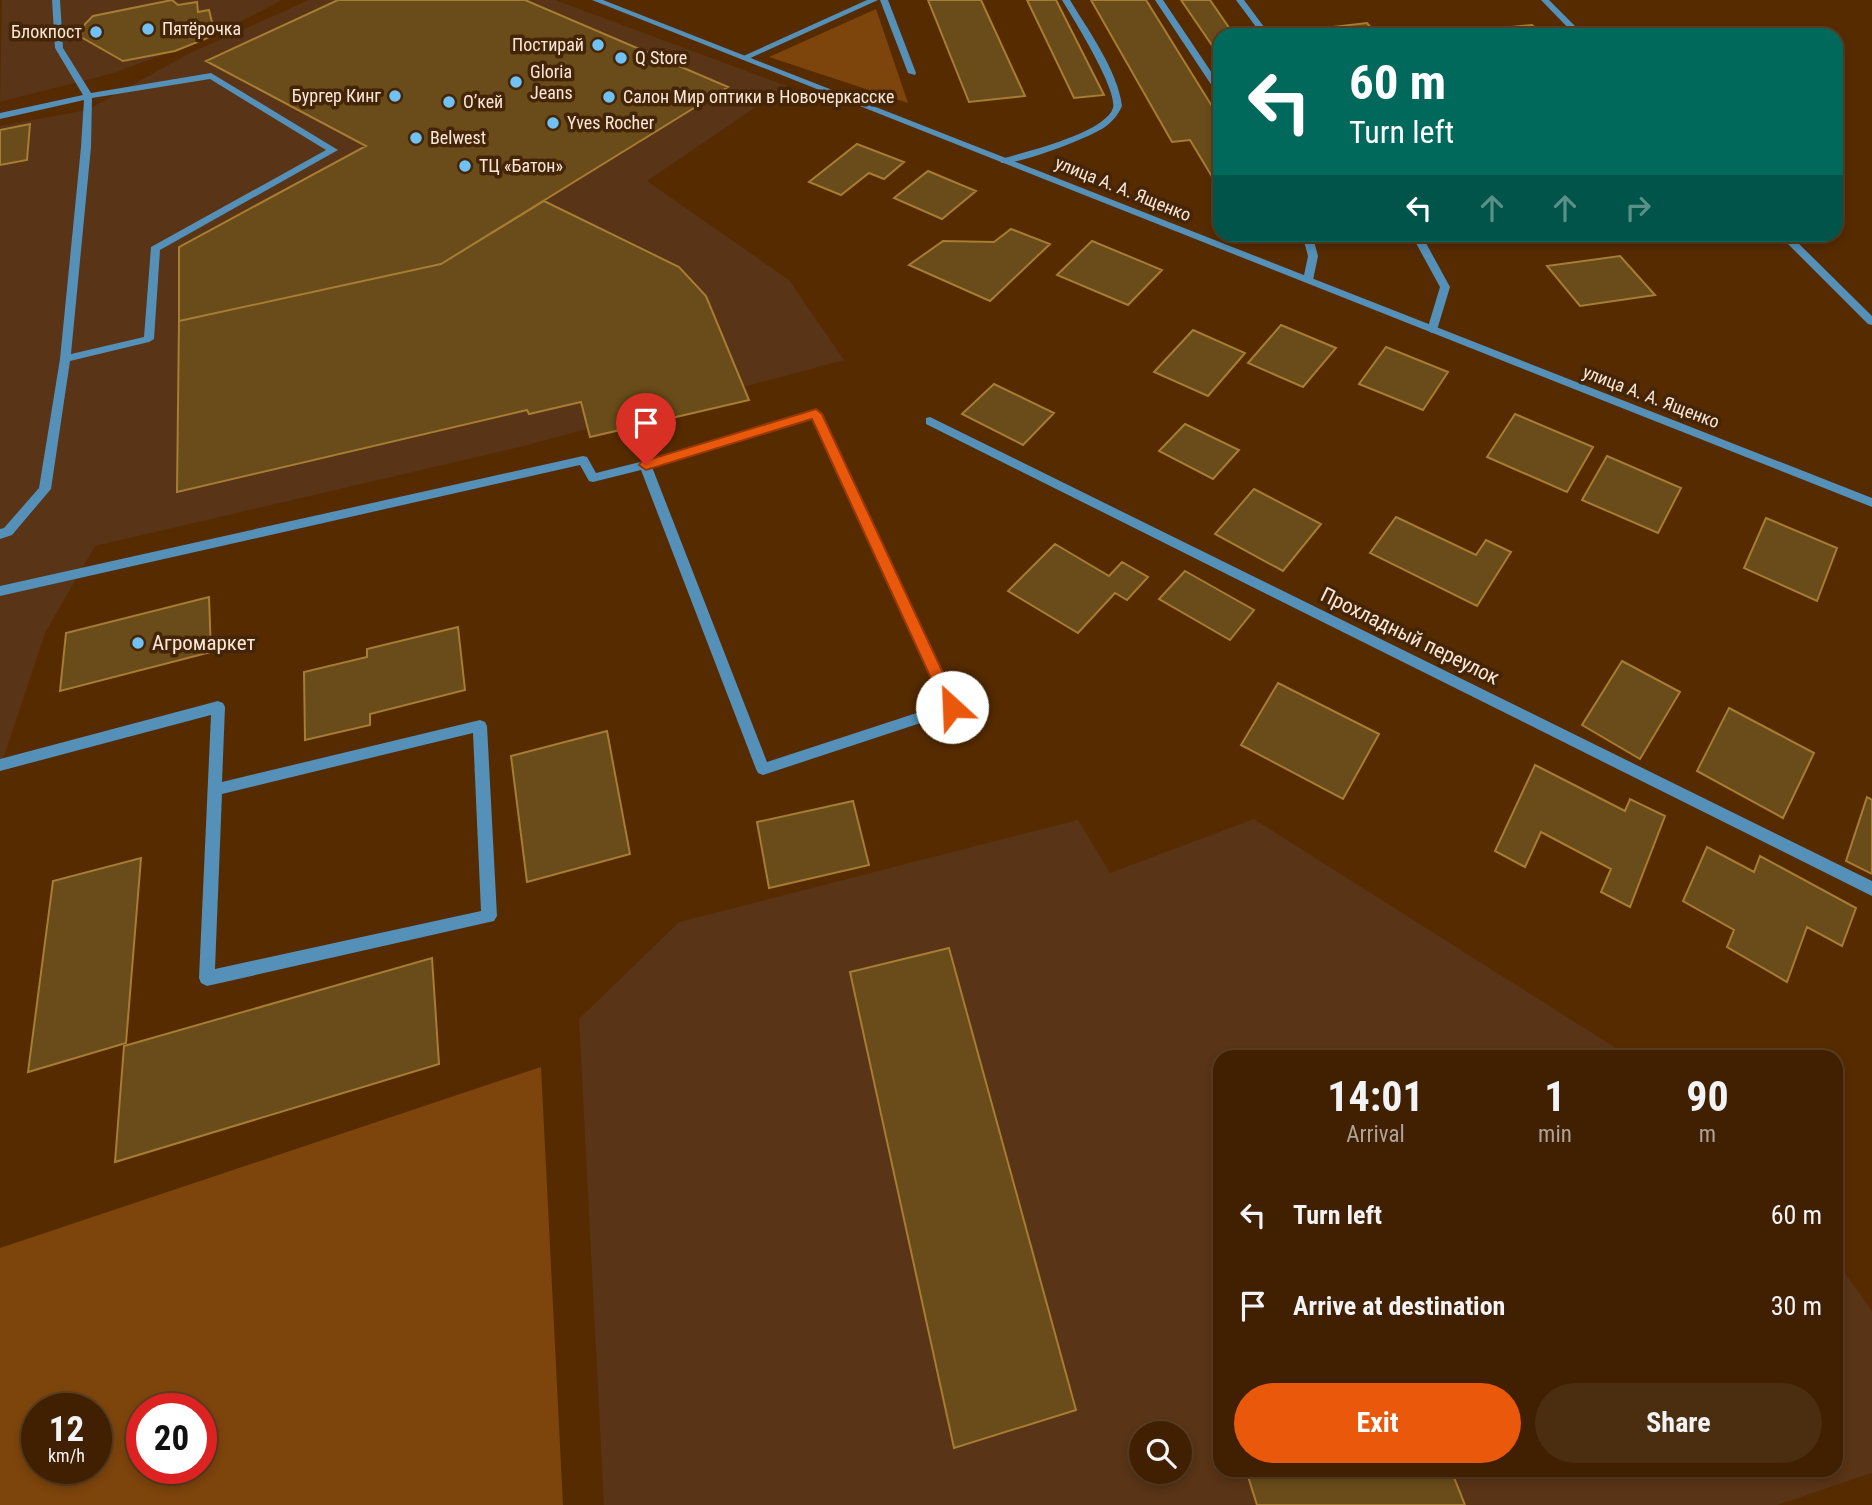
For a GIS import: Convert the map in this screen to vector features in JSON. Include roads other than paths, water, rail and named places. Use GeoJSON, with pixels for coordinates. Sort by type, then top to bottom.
{"type":"FeatureCollection","features":[{"type":"Feature","properties":{"kind":"street"},"geometry":{"type":"LineString","coordinates":[[0,534],[8,532],[45,489],[65,359],[86,147],[88,96],[60,48],[56,0]]}},
{"type":"Feature","properties":{"kind":"street","name":"улица А. А. Ященко"},"geometry":{"type":"LineString","coordinates":[[596,0],[1872,503]]}},
{"type":"Feature","properties":{"kind":"street"},"geometry":{"type":"LineString","coordinates":[[743,58],[874,0]]}},
{"type":"Feature","properties":{"kind":"street"},"geometry":{"type":"LineString","coordinates":[[884,0],[912,73]]}},
{"type":"Feature","properties":{"kind":"street"},"geometry":{"type":"LineString","coordinates":[[1004,161],[1094,131],[1112,119],[1119,104],[1112,84],[1066,0]]}},
{"type":"Feature","properties":{"kind":"street"},"geometry":{"type":"LineString","coordinates":[[1159,0],[1213,81]]}},
{"type":"Feature","properties":{"kind":"street"},"geometry":{"type":"LineString","coordinates":[[1240,0],[1261,28]]}},
{"type":"Feature","properties":{"kind":"street"},"geometry":{"type":"LineString","coordinates":[[1545,0],[1573,28]]}},
{"type":"Feature","properties":{"kind":"street"},"geometry":{"type":"LineString","coordinates":[[0,116],[88,96],[211,76],[333,150],[155,249],[149,338],[65,359]]}},
{"type":"Feature","properties":{"kind":"street"},"geometry":{"type":"LineString","coordinates":[[1308,281],[1313,256],[1309,242]]}},
{"type":"Feature","properties":{"kind":"street"},"geometry":{"type":"LineString","coordinates":[[1420,242],[1445,287],[1432,330]]}},
{"type":"Feature","properties":{"kind":"street"},"geometry":{"type":"LineString","coordinates":[[1791,242],[1869,317]]}},
{"type":"Feature","properties":{"kind":"street"},"geometry":{"type":"LineString","coordinates":[[0,591],[583,460],[593,478],[646,465],[816,414],[952,707],[763,769],[646,465]]}},
{"type":"Feature","properties":{"kind":"street","name":"Прохладный переулок"},"geometry":{"type":"LineString","coordinates":[[930,421],[1872,889]]}},
{"type":"Feature","properties":{"kind":"street"},"geometry":{"type":"LineString","coordinates":[[0,765],[218,707],[206,978],[489,916],[480,726],[215,790]]}},
{"type":"Feature","properties":{"kind":"place","name":"Пятёрочка"},"geometry":{"type":"Point","coordinates":[148,29]}},
{"type":"Feature","properties":{"kind":"place","name":"Блокпост"},"geometry":{"type":"Point","coordinates":[96,32]}},
{"type":"Feature","properties":{"kind":"place","name":"Постирай"},"geometry":{"type":"Point","coordinates":[598,45]}},
{"type":"Feature","properties":{"kind":"place","name":"Q Store"},"geometry":{"type":"Point","coordinates":[621,58]}},
{"type":"Feature","properties":{"kind":"place","name":"Gloria Jeans"},"geometry":{"type":"Point","coordinates":[516,82]}},
{"type":"Feature","properties":{"kind":"place","name":"Бургер Кинг"},"geometry":{"type":"Point","coordinates":[395,96]}},
{"type":"Feature","properties":{"kind":"place","name":"Салон Мир оптики в Новочеркасске"},"geometry":{"type":"Point","coordinates":[609,97]}},
{"type":"Feature","properties":{"kind":"place","name":"О’кей"},"geometry":{"type":"Point","coordinates":[449,102]}},
{"type":"Feature","properties":{"kind":"place","name":"Yves Rocher"},"geometry":{"type":"Point","coordinates":[553,123]}},
{"type":"Feature","properties":{"kind":"place","name":"Belwest"},"geometry":{"type":"Point","coordinates":[416,138]}},
{"type":"Feature","properties":{"kind":"place","name":"ТЦ «Батон»"},"geometry":{"type":"Point","coordinates":[465,166]}},
{"type":"Feature","properties":{"kind":"place","name":"Агромаркет"},"geometry":{"type":"Point","coordinates":[138,643]}}]}
